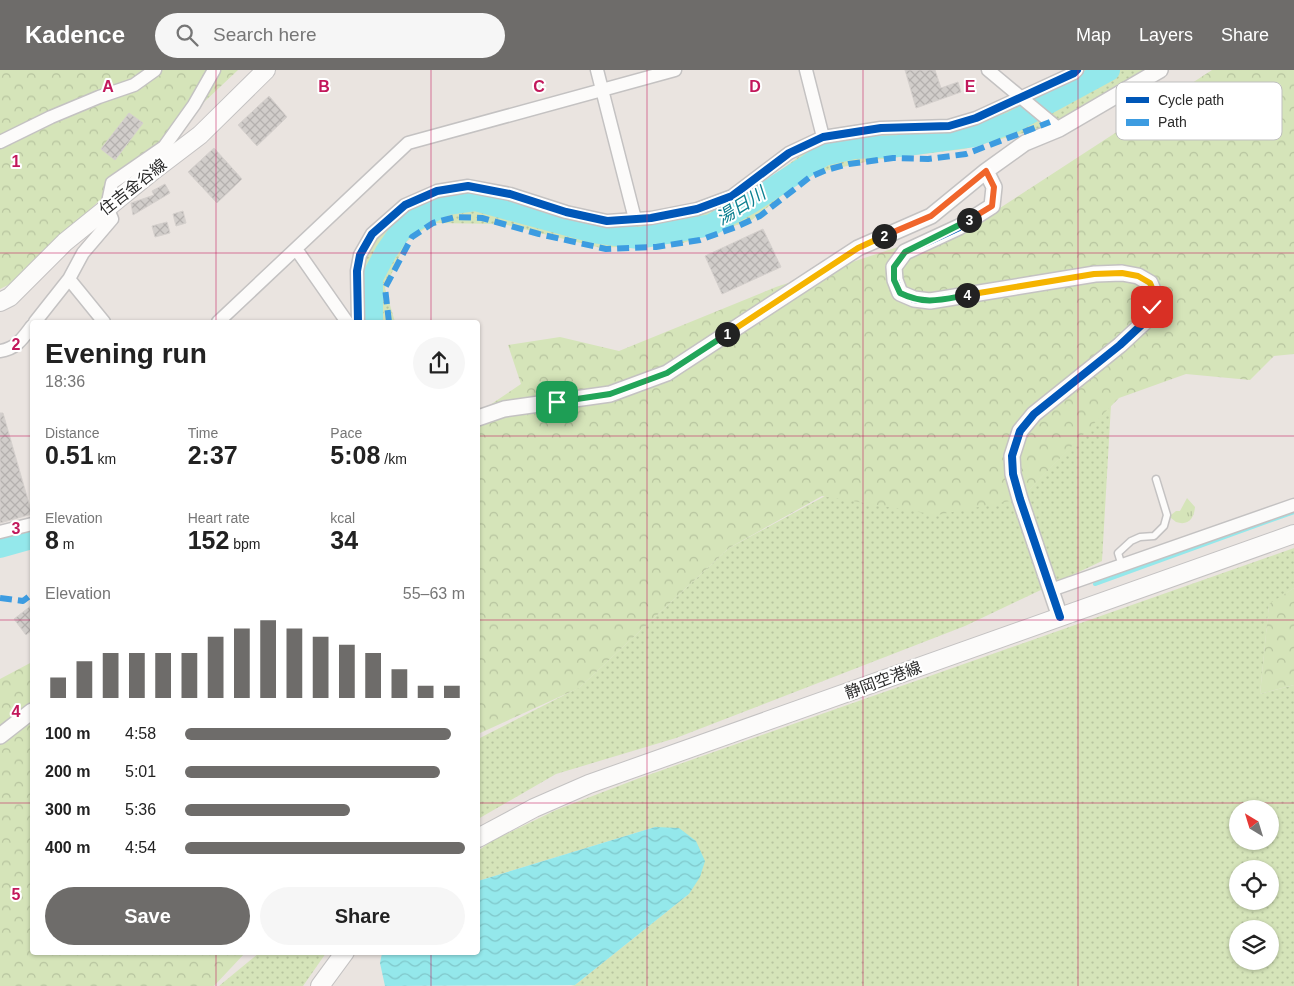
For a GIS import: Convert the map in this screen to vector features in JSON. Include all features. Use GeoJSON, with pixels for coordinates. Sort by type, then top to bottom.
{"type":"FeatureCollection","features":[{"type":"Feature","properties":{"kind":"main road","name":"住吉金谷線"},"geometry":{"type":"LineString","coordinates":[[0,302],[10,297],[65,242],[200,135],[266,70]]}},
{"type":"Feature","properties":{"kind":"main road","name":"静岡空港線"},"geometry":{"type":"LineString","coordinates":[[480,837],[534,808],[589,784],[1294,534]]}},
{"type":"Feature","properties":{"kind":"main road"},"geometry":{"type":"LineString","coordinates":[[320,986],[343,955]]}},
{"type":"Feature","properties":{"kind":"street"},"geometry":{"type":"LineString","coordinates":[[0,142],[59,113],[134,85],[155,70]]}},
{"type":"Feature","properties":{"kind":"street"},"geometry":{"type":"LineString","coordinates":[[37,320],[69,279],[83,253],[112,219],[107,207],[112,183],[164,147],[194,104],[214,70]]}},
{"type":"Feature","properties":{"kind":"street"},"geometry":{"type":"LineString","coordinates":[[597,70],[635,219]]}},
{"type":"Feature","properties":{"kind":"street"},"geometry":{"type":"LineString","coordinates":[[220,320],[408,143],[675,70]]}},
{"type":"Feature","properties":{"kind":"street"},"geometry":{"type":"LineString","coordinates":[[806,70],[823,136]]}},
{"type":"Feature","properties":{"kind":"street"},"geometry":{"type":"LineString","coordinates":[[988,70],[1059,129]]}},
{"type":"Feature","properties":{"kind":"street"},"geometry":{"type":"LineString","coordinates":[[358,320],[357,271],[360,255],[372,234],[405,205],[437,191],[468,186],[510,194],[566,212],[607,221],[697,210],[732,196],[789,153],[823,136],[881,128],[949,126],[976,118],[1078,70]]}},
{"type":"Feature","properties":{"kind":"street"},"geometry":{"type":"LineString","coordinates":[[1139,82],[1160,70]]}},
{"type":"Feature","properties":{"kind":"street"},"geometry":{"type":"LineString","coordinates":[[480,417],[504,410],[610,394],[667,373],[858,248],[931,216],[986,171],[1025,143],[1059,129],[1116,96]]}},
{"type":"Feature","properties":{"kind":"street"},"geometry":{"type":"LineString","coordinates":[[986,171],[994,187],[992,206],[959,227],[905,252],[894,267],[894,280],[900,293],[914,300],[930,301],[1094,274],[1122,273],[1138,276],[1150,283],[1155,295],[1150,317],[1140,327],[1034,414],[1020,431],[1012,456],[1013,474],[1060,617]]}},
{"type":"Feature","properties":{"kind":"street"},"geometry":{"type":"LineString","coordinates":[[296,249],[347,320]]}},
{"type":"Feature","properties":{"kind":"street"},"geometry":{"type":"LineString","coordinates":[[69,279],[102,320]]}},
{"type":"Feature","properties":{"kind":"street"},"geometry":{"type":"LineString","coordinates":[[0,351],[9,350],[18,344],[30,329]]}},
{"type":"Feature","properties":{"kind":"street"},"geometry":{"type":"LineString","coordinates":[[1051,590],[1294,505]]}},
{"type":"Feature","properties":{"kind":"street"},"geometry":{"type":"LineString","coordinates":[[0,532],[30,524]]}},
{"type":"Feature","properties":{"kind":"street"},"geometry":{"type":"LineString","coordinates":[[0,736],[30,713]]}},
{"type":"Feature","properties":{"kind":"lane"},"geometry":{"type":"LineString","coordinates":[[1122,566],[1118,553],[1136,538],[1154,536],[1162,530],[1166,521],[1166,512],[1156,479]]}},
{"type":"Feature","properties":{"kind":"green space"},"geometry":{"type":"Polygon","coordinates":[[[0,70],[238,70],[12,283],[0,289],[0,70]]]}},
{"type":"Feature","properties":{"kind":"green space"},"geometry":{"type":"Polygon","coordinates":[[[1082,70],[1147,70],[1127,82],[1116,82],[1116,88],[1054,125],[964,149],[874,160],[807,175],[752,220],[683,243],[601,248],[503,224],[433,223],[406,242],[385,288],[394,320],[366,320],[363,266],[376,235],[403,213],[447,189],[506,196],[552,213],[623,227],[731,207],[809,149],[857,137],[945,131],[1082,70]]]}},
{"type":"Feature","properties":{"kind":"green space"},"geometry":{"type":"Polygon","coordinates":[[[1212,70],[1294,70],[1294,354],[1274,356],[1250,380],[1186,374],[1119,398],[1020,499],[937,515],[822,496],[729,548],[579,688],[480,733],[480,412],[521,384],[508,345],[560,337],[619,351],[776,287],[983,219],[1116,132],[1116,140],[1282,140],[1282,82],[1194,82],[1212,70]]]}},
{"type":"Feature","properties":{"kind":"green space"},"geometry":{"type":"Polygon","coordinates":[[[1111,405],[1102,561],[965,626],[676,738],[556,774],[480,818],[480,738],[580,687],[729,548],[838,489],[1020,499],[1111,405]]]}},
{"type":"Feature","properties":{"kind":"green space"},"geometry":{"type":"Polygon","coordinates":[[[1187,498],[1195,507],[1192,518],[1184,523],[1176,522],[1171,518],[1171,515],[1176,511],[1180,511],[1187,498]]]}},
{"type":"Feature","properties":{"kind":"green space"},"geometry":{"type":"Polygon","coordinates":[[[30,528],[30,544],[0,553],[0,536],[30,528]]]}},
{"type":"Feature","properties":{"kind":"green space"},"geometry":{"type":"Polygon","coordinates":[[[1294,548],[1294,588],[1269,605],[1260,694],[1294,685],[1294,986],[571,986],[575,985],[689,894],[655,827],[480,880],[480,850],[490,842],[556,810],[637,779],[1294,548]]]}},
{"type":"Feature","properties":{"kind":"green space"},"geometry":{"type":"Polygon","coordinates":[[[1294,588],[1294,685],[1260,694],[1269,604],[1294,588]]]}},
{"type":"Feature","properties":{"kind":"green space"},"geometry":{"type":"Polygon","coordinates":[[[30,663],[30,955],[243,955],[214,986],[0,986],[0,679],[30,663]]]}},
{"type":"Feature","properties":{"kind":"green space"},"geometry":{"type":"Polygon","coordinates":[[[257,955],[325,955],[303,986],[219,986],[257,955]]]}},
{"type":"Feature","properties":{"kind":"water"},"geometry":{"type":"Polygon","coordinates":[[[655,827],[679,828],[696,841],[705,861],[700,877],[689,894],[575,985],[385,986],[380,963],[382,955],[480,955],[480,880],[655,827]]]}},
{"type":"Feature","properties":{"kind":"building"},"geometry":{"type":"Polygon","coordinates":[[[905,70],[935,70],[941,88],[958,82],[961,92],[916,108],[905,70]]]}},
{"type":"Feature","properties":{"kind":"building"},"geometry":{"type":"Polygon","coordinates":[[[269,96],[287,117],[257,146],[238,125],[269,96]]]}},
{"type":"Feature","properties":{"kind":"building"},"geometry":{"type":"Polygon","coordinates":[[[129,113],[143,123],[115,160],[101,149],[129,113]]]}},
{"type":"Feature","properties":{"kind":"building"},"geometry":{"type":"Polygon","coordinates":[[[214,148],[242,179],[217,203],[188,172],[214,148]]]}},
{"type":"Feature","properties":{"kind":"building"},"geometry":{"type":"Polygon","coordinates":[[[165,184],[170,193],[133,215],[131,203],[154,195],[152,191],[165,184]]]}},
{"type":"Feature","properties":{"kind":"building"},"geometry":{"type":"Polygon","coordinates":[[[183,211],[186,223],[176,226],[173,214],[183,211]]]}},
{"type":"Feature","properties":{"kind":"building"},"geometry":{"type":"Polygon","coordinates":[[[167,222],[170,233],[155,237],[152,226],[167,222]]]}},
{"type":"Feature","properties":{"kind":"building"},"geometry":{"type":"Polygon","coordinates":[[[763,229],[781,267],[722,294],[705,256],[763,229]]]}},
{"type":"Feature","properties":{"kind":"building"},"geometry":{"type":"Polygon","coordinates":[[[0,413],[3,413],[30,507],[30,515],[0,523],[0,413]]]}},
{"type":"Feature","properties":{"kind":"building"},"geometry":{"type":"Polygon","coordinates":[[[30,607],[30,632],[26,635],[14,619],[30,607]]]}},
{"type":"Feature","properties":{"kind":"waterway","name":"湯日川"},"geometry":{"type":"LineString","coordinates":[[372,320],[372,278],[386,252],[404,226],[447,204],[475,200],[593,232],[639,238],[711,225],[750,203],[824,155],[854,148],[899,146],[974,136],[1013,122],[1109,70]]}},
{"type":"Feature","properties":{"kind":"waterway"},"geometry":{"type":"LineString","coordinates":[[1095,584],[1294,512]]}},
{"type":"Feature","properties":{"kind":"waterway","name":"湯日川"},"geometry":{"type":"LineString","coordinates":[[0,547],[30,539]]}},
{"type":"Feature","properties":{"kind":"marked path"},"geometry":{"type":"LineString","coordinates":[[389,320],[385,288],[412,237],[433,223],[455,217],[482,218],[539,234],[606,249],[656,247],[700,240],[760,216],[810,177],[826,170],[849,164],[893,158],[928,159],[966,154],[1050,122]]}},
{"type":"Feature","properties":{"kind":"marked path"},"geometry":{"type":"LineString","coordinates":[[0,598],[23,601],[30,596]]}},
{"type":"Feature","properties":{"kind":"cycle path"},"geometry":{"type":"LineString","coordinates":[[358,320],[357,271],[360,255],[372,234],[405,205],[437,191],[468,186],[510,194],[566,212],[607,221],[651,218],[697,209],[732,196],[789,153],[823,137],[881,128],[949,126],[976,118],[1077,70]]}},
{"type":"Feature","properties":{"kind":"cycle path"},"geometry":{"type":"LineString","coordinates":[[986,171],[994,187],[992,206],[959,227],[905,252],[894,267],[895,280],[900,293],[914,299],[930,301],[1095,274],[1122,273],[1138,276],[1150,283],[1155,295],[1150,317],[1120,345],[1034,414],[1020,431],[1012,456],[1013,474],[1020,499],[1060,617]]}},
{"type":"Feature","properties":{"kind":"route"},"geometry":{"type":"LineString","coordinates":[[557,402],[610,394],[667,373],[858,248],[931,216],[986,171],[994,187],[992,206],[959,227],[905,252],[894,267],[894,280],[900,293],[914,300],[930,301],[1094,274],[1122,273],[1138,276],[1150,283],[1155,295],[1152,307]]}}]}
